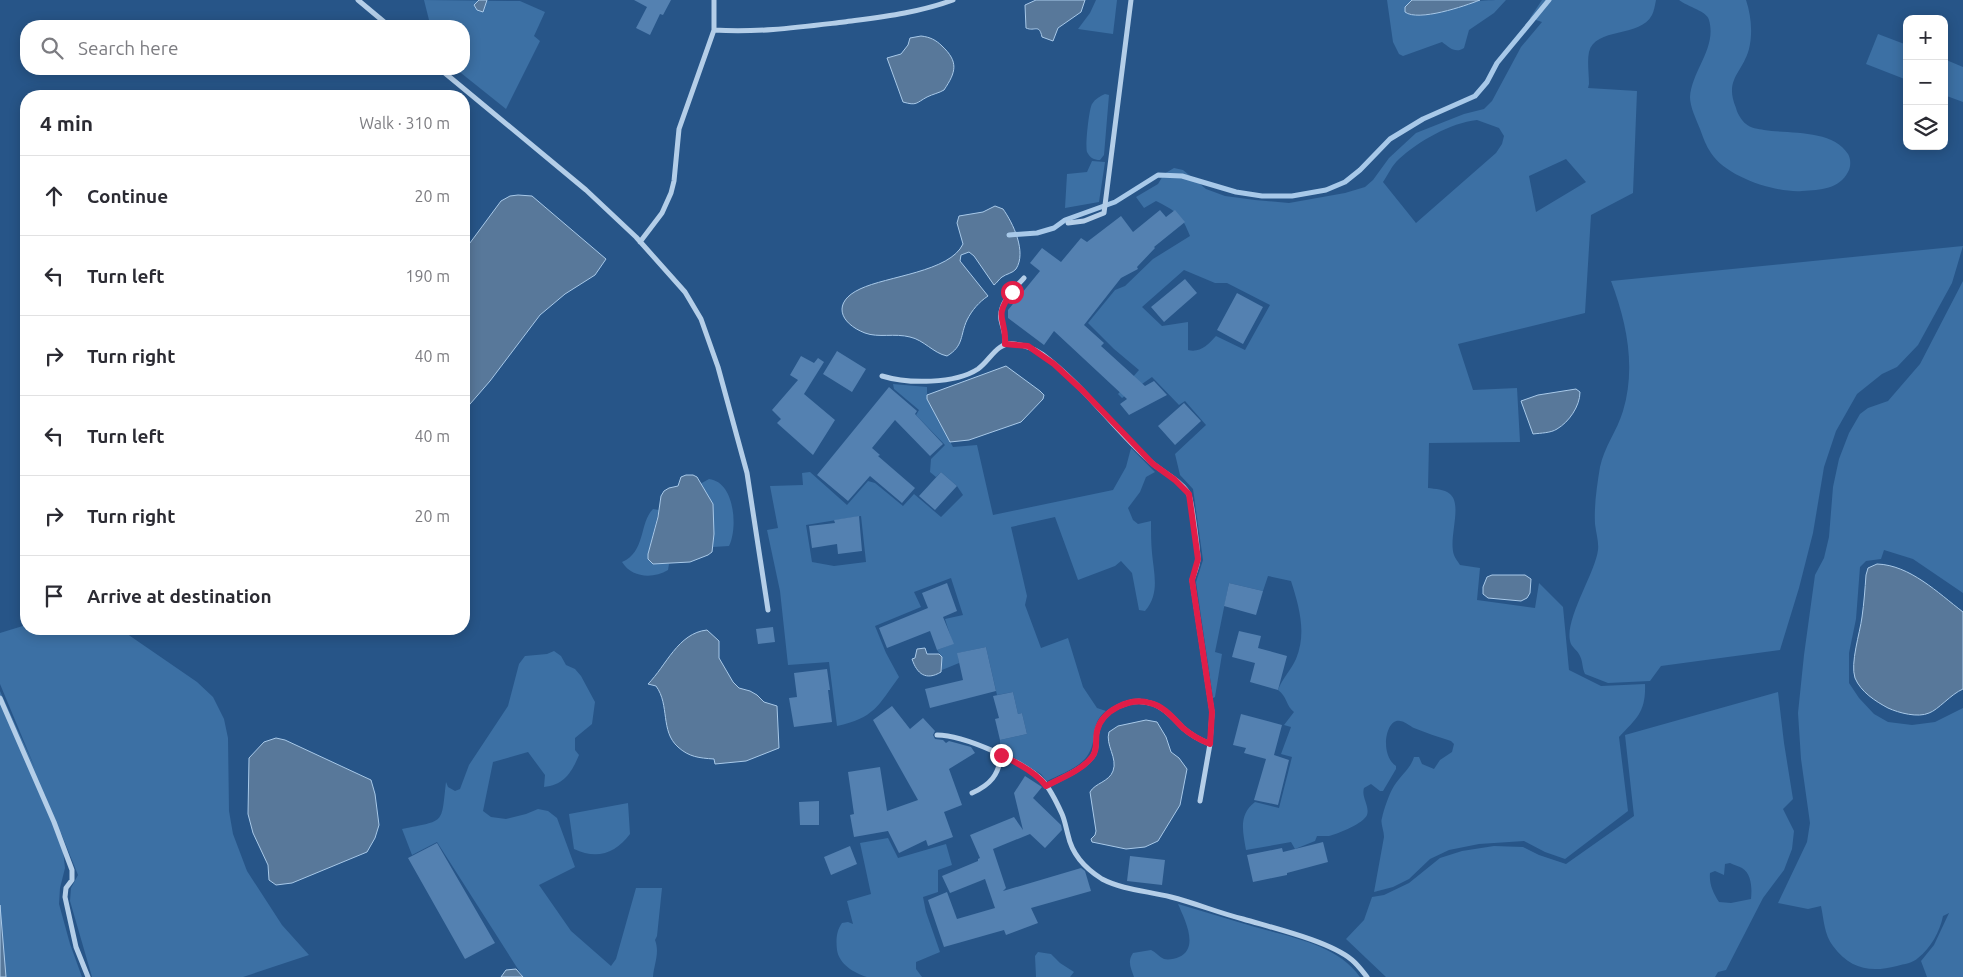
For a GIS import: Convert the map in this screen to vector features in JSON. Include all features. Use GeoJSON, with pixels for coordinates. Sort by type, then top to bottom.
{"type":"FeatureCollection","features":[{"type":"Feature","properties":{"kind":"street"},"geometry":{"type":"LineString","coordinates":[[358,0],[382,20]]}},
{"type":"Feature","properties":{"kind":"street"},"geometry":{"type":"LineString","coordinates":[[640,242],[662,213],[671,193],[679,129],[714,30],[714,0]]}},
{"type":"Feature","properties":{"kind":"street"},"geometry":{"type":"LineString","coordinates":[[714,30],[739,32],[846,21],[935,7],[953,0]]}},
{"type":"Feature","properties":{"kind":"street"},"geometry":{"type":"LineString","coordinates":[[1068,223],[1084,221],[1104,213],[1131,0]]}},
{"type":"Feature","properties":{"kind":"street"},"geometry":{"type":"LineString","coordinates":[[447,75],[465,90]]}},
{"type":"Feature","properties":{"kind":"street"},"geometry":{"type":"LineString","coordinates":[[470,94],[586,190],[640,242],[685,292],[701,320],[715,360],[747,472],[768,610]]}},
{"type":"Feature","properties":{"kind":"street"},"geometry":{"type":"LineString","coordinates":[[1005,344],[1006,337],[1000,312],[1004,302],[1024,278]]}},
{"type":"Feature","properties":{"kind":"street"},"geometry":{"type":"LineString","coordinates":[[882,376],[892,379],[927,381],[960,376],[980,368],[997,349],[1005,344],[1028,346],[1054,364],[1083,391],[1153,464],[1175,480],[1189,494],[1198,559],[1192,580],[1212,712],[1210,744],[1200,801]]}},
{"type":"Feature","properties":{"kind":"street"},"geometry":{"type":"LineString","coordinates":[[0,698],[54,822],[72,870],[72,880],[66,888],[65,898],[76,948],[88,977]]}},
{"type":"Feature","properties":{"kind":"street"},"geometry":{"type":"LineString","coordinates":[[1046,786],[1083,766],[1093,757],[1097,731],[1104,718],[1118,707],[1130,703],[1151,703],[1168,713],[1193,736],[1210,744]]}},
{"type":"Feature","properties":{"kind":"street"},"geometry":{"type":"LineString","coordinates":[[937,735],[963,738],[1001,755],[1042,781],[1062,815],[1075,853],[1088,869],[1102,879],[1122,887],[1171,897],[1273,927],[1315,942],[1336,950],[1353,960],[1367,977]]}},
{"type":"Feature","properties":{"kind":"street"},"geometry":{"type":"LineString","coordinates":[[972,793],[993,780],[1001,755]]}},
{"type":"Feature","properties":{"kind":"shaded area"},"geometry":{"type":"Polygon","coordinates":[[[424,0],[520,1],[545,12],[534,36],[540,41],[506,109],[464,75],[470,75],[470,20],[429,20],[424,0]]]}},
{"type":"Feature","properties":{"kind":"shaded area"},"geometry":{"type":"Polygon","coordinates":[[[479,0],[487,0],[483,12],[477,10],[474,5],[479,0]]]}},
{"type":"Feature","properties":{"kind":"shaded area"},"geometry":{"type":"Polygon","coordinates":[[[1036,0],[1085,0],[1081,12],[1058,28],[1053,41],[1042,37],[1038,29],[1026,28],[1025,5],[1036,0]]]}},
{"type":"Feature","properties":{"kind":"shaded area"},"geometry":{"type":"Polygon","coordinates":[[[1096,0],[1117,0],[1113,34],[1078,29],[1090,13],[1096,0]]]}},
{"type":"Feature","properties":{"kind":"shaded area"},"geometry":{"type":"Polygon","coordinates":[[[1387,0],[1412,0],[1405,7],[1405,12],[1411,15],[1420,15],[1441,12],[1478,1],[1506,0],[1494,13],[1469,30],[1464,48],[1461,50],[1450,48],[1442,42],[1403,56],[1399,54],[1393,42],[1387,0]]]}},
{"type":"Feature","properties":{"kind":"shaded area"},"geometry":{"type":"Polygon","coordinates":[[[1412,0],[1480,0],[1442,12],[1411,15],[1405,12],[1405,7],[1412,0]]]}},
{"type":"Feature","properties":{"kind":"shaded area"},"geometry":{"type":"Polygon","coordinates":[[[1542,0],[1656,0],[1652,15],[1646,22],[1638,27],[1600,39],[1593,44],[1588,56],[1588,88],[1637,91],[1633,193],[1591,215],[1585,313],[1458,344],[1473,390],[1517,388],[1520,442],[1429,443],[1428,488],[1445,491],[1454,499],[1454,555],[1460,565],[1480,568],[1477,600],[1535,608],[1539,583],[1563,607],[1569,670],[1601,686],[1645,684],[1642,708],[1631,725],[1619,737],[1628,811],[1565,859],[1545,852],[1524,841],[1479,844],[1449,850],[1430,859],[1409,879],[1393,887],[1374,892],[1384,837],[1382,820],[1392,789],[1414,757],[1419,757],[1422,764],[1434,769],[1440,760],[1452,752],[1454,744],[1451,741],[1419,730],[1403,722],[1395,722],[1388,731],[1386,746],[1387,753],[1396,769],[1383,791],[1380,791],[1371,784],[1364,788],[1368,812],[1365,818],[1344,831],[1329,836],[1317,836],[1315,841],[1295,849],[1291,842],[1246,850],[1243,824],[1246,812],[1255,802],[1279,808],[1292,757],[1281,754],[1291,727],[1284,725],[1294,712],[1278,690],[1296,659],[1301,639],[1301,620],[1294,590],[1291,581],[1268,576],[1263,591],[1229,583],[1215,652],[1222,654],[1215,697],[1213,698],[1196,582],[1203,560],[1193,489],[1180,475],[1175,454],[1206,425],[1185,401],[1179,405],[1152,377],[1122,398],[1118,394],[1139,370],[1088,323],[1115,290],[1125,286],[1153,259],[1190,236],[1178,214],[1156,201],[1144,208],[1136,197],[1158,184],[1164,174],[1174,168],[1183,170],[1206,189],[1225,196],[1289,203],[1345,193],[1365,187],[1373,180],[1389,158],[1416,133],[1464,114],[1484,109],[1492,101],[1521,47],[1542,22],[1530,18],[1542,0]],[[1477,120],[1446,129],[1416,146],[1397,161],[1383,182],[1416,223],[1496,153],[1502,144],[1504,136],[1499,128],[1477,120]],[[1566,159],[1529,176],[1536,212],[1586,182],[1566,159]],[[1184,270],[1142,307],[1162,326],[1188,322],[1188,350],[1192,351],[1207,345],[1216,336],[1245,350],[1270,305],[1227,283],[1215,283],[1184,270]]]}},
{"type":"Feature","properties":{"kind":"shaded area"},"geometry":{"type":"Polygon","coordinates":[[[1679,0],[1746,0],[1751,24],[1751,37],[1746,58],[1735,77],[1732,90],[1739,114],[1744,123],[1752,127],[1821,136],[1841,146],[1850,158],[1850,168],[1840,182],[1816,190],[1791,191],[1752,182],[1718,162],[1705,141],[1690,101],[1692,87],[1710,40],[1709,20],[1705,14],[1679,0]]]}},
{"type":"Feature","properties":{"kind":"shaded area"},"geometry":{"type":"Polygon","coordinates":[[[1878,34],[1903,43],[1903,78],[1866,64],[1878,34]]]}},
{"type":"Feature","properties":{"kind":"shaded area"},"geometry":{"type":"Polygon","coordinates":[[[921,36],[935,40],[940,44],[951,57],[954,67],[951,78],[944,90],[911,104],[903,102],[887,58],[901,54],[908,45],[910,38],[921,36]]]}},
{"type":"Feature","properties":{"kind":"shaded area"},"geometry":{"type":"Polygon","coordinates":[[[1948,61],[1963,67],[1963,102],[1948,96],[1948,61]]]}},
{"type":"Feature","properties":{"kind":"shaded area"},"geometry":{"type":"Polygon","coordinates":[[[1105,94],[1109,95],[1104,155],[1098,160],[1091,157],[1087,152],[1088,128],[1092,104],[1105,94]]]}},
{"type":"Feature","properties":{"kind":"shaded area"},"geometry":{"type":"Polygon","coordinates":[[[1092,161],[1105,162],[1099,202],[1065,208],[1067,174],[1087,172],[1092,161]]]}},
{"type":"Feature","properties":{"kind":"shaded area"},"geometry":{"type":"Polygon","coordinates":[[[510,196],[532,196],[606,259],[595,275],[565,294],[540,315],[470,404],[470,243],[501,201],[510,196]]]}},
{"type":"Feature","properties":{"kind":"shaded area"},"geometry":{"type":"Polygon","coordinates":[[[995,206],[1003,209],[1011,222],[1019,246],[1019,262],[1015,270],[1002,277],[994,285],[974,256],[969,252],[961,255],[960,261],[988,296],[971,313],[961,340],[952,352],[947,356],[910,337],[865,333],[849,324],[842,312],[842,306],[851,294],[872,284],[917,272],[945,261],[956,253],[963,244],[957,223],[959,216],[983,212],[995,206]]]}},
{"type":"Feature","properties":{"kind":"shaded area"},"geometry":{"type":"Polygon","coordinates":[[[1963,246],[1952,283],[1918,345],[1897,367],[1882,374],[1857,394],[1836,431],[1824,467],[1813,533],[1799,588],[1780,650],[1661,666],[1650,681],[1608,683],[1585,674],[1580,656],[1571,644],[1569,635],[1575,611],[1596,560],[1598,541],[1595,510],[1600,467],[1604,453],[1623,411],[1629,378],[1628,346],[1625,329],[1611,281],[1963,246]]]}},
{"type":"Feature","properties":{"kind":"shaded area"},"geometry":{"type":"Polygon","coordinates":[[[1963,281],[1963,593],[1913,559],[1884,550],[1881,559],[1866,561],[1860,567],[1856,619],[1849,653],[1849,683],[1859,698],[1874,714],[1888,722],[1912,725],[1935,722],[1963,708],[1963,977],[1927,977],[1921,961],[1934,945],[1949,913],[1943,916],[1940,927],[1931,944],[1916,960],[1887,968],[1869,969],[1846,960],[1833,946],[1826,932],[1821,906],[1808,909],[1778,903],[1807,842],[1810,823],[1801,759],[1798,713],[1815,575],[1824,558],[1829,537],[1833,487],[1839,459],[1849,433],[1860,414],[1868,408],[1888,401],[1920,364],[1963,281]]]}},
{"type":"Feature","properties":{"kind":"shaded area"},"geometry":{"type":"Polygon","coordinates":[[[1006,366],[1040,391],[1044,395],[1043,399],[1021,422],[969,440],[950,442],[927,399],[927,395],[1006,366]]]}},
{"type":"Feature","properties":{"kind":"shaded area"},"geometry":{"type":"Polygon","coordinates":[[[893,384],[927,387],[927,399],[953,447],[977,445],[993,515],[1113,490],[1126,467],[1131,448],[1155,472],[1146,477],[1140,492],[1128,508],[1133,520],[1138,524],[1151,521],[1151,545],[1155,584],[1153,597],[1145,611],[1139,610],[1132,573],[1121,561],[1115,566],[1078,580],[1055,517],[1011,527],[1027,596],[1025,605],[1041,648],[1068,638],[1083,687],[1097,708],[1106,711],[1098,721],[1092,747],[1086,758],[1071,770],[1047,781],[1041,774],[1000,749],[1000,740],[1027,734],[1022,713],[1018,714],[1013,692],[997,695],[986,647],[958,653],[959,663],[942,670],[942,657],[937,650],[953,644],[945,619],[963,615],[951,578],[914,592],[921,607],[875,626],[886,653],[899,677],[880,703],[867,715],[837,726],[829,662],[788,665],[780,591],[767,530],[778,528],[770,486],[803,485],[802,473],[810,472],[847,505],[868,481],[875,483],[903,506],[914,494],[941,517],[963,495],[957,486],[941,472],[936,477],[930,472],[931,459],[945,445],[916,415],[919,410],[894,389],[893,384]],[[861,516],[806,525],[812,562],[834,566],[866,562],[861,516]]]}},
{"type":"Feature","properties":{"kind":"shaded area"},"geometry":{"type":"Polygon","coordinates":[[[1576,389],[1580,392],[1580,397],[1573,413],[1566,422],[1552,431],[1533,434],[1521,401],[1538,395],[1576,389]]]}},
{"type":"Feature","properties":{"kind":"shaded area"},"geometry":{"type":"Polygon","coordinates":[[[686,475],[697,477],[713,504],[714,534],[712,552],[690,562],[653,564],[648,559],[648,554],[658,517],[661,496],[669,488],[678,486],[681,477],[686,475]]]}},
{"type":"Feature","properties":{"kind":"shaded area"},"geometry":{"type":"Polygon","coordinates":[[[709,479],[718,482],[724,488],[732,507],[733,528],[729,546],[713,547],[714,517],[700,484],[709,479]]]}},
{"type":"Feature","properties":{"kind":"shaded area"},"geometry":{"type":"Polygon","coordinates":[[[653,509],[659,510],[648,554],[653,564],[669,564],[668,570],[649,576],[631,571],[622,562],[630,557],[639,545],[646,522],[653,509]]]}},
{"type":"Feature","properties":{"kind":"shaded area"},"geometry":{"type":"Polygon","coordinates":[[[1877,564],[1901,569],[1923,581],[1963,612],[1963,689],[1929,713],[1914,715],[1888,708],[1865,692],[1855,678],[1854,656],[1862,617],[1866,575],[1868,568],[1877,564]]]}},
{"type":"Feature","properties":{"kind":"shaded area"},"geometry":{"type":"Polygon","coordinates":[[[1492,575],[1525,575],[1531,579],[1530,593],[1527,598],[1521,601],[1488,598],[1483,594],[1483,587],[1487,577],[1492,575]]]}},
{"type":"Feature","properties":{"kind":"shaded area"},"geometry":{"type":"Polygon","coordinates":[[[20,627],[20,635],[129,635],[197,682],[213,697],[224,719],[228,738],[229,811],[233,834],[247,871],[282,925],[309,955],[243,977],[92,977],[70,901],[71,888],[78,875],[61,833],[65,868],[60,888],[59,904],[70,944],[82,977],[0,977],[0,691],[35,768],[0,684],[0,633],[20,627]]]}},
{"type":"Feature","properties":{"kind":"shaded area"},"geometry":{"type":"Polygon","coordinates":[[[707,630],[719,641],[719,658],[733,682],[739,688],[757,695],[764,702],[777,706],[779,748],[746,761],[715,764],[714,759],[686,753],[672,741],[660,693],[656,686],[648,684],[680,644],[697,632],[707,630]]]}},
{"type":"Feature","properties":{"kind":"shaded area"},"geometry":{"type":"Polygon","coordinates":[[[925,648],[927,654],[939,654],[942,657],[941,672],[936,675],[927,676],[919,672],[912,659],[915,658],[917,649],[925,648]]]}},
{"type":"Feature","properties":{"kind":"shaded area"},"geometry":{"type":"Polygon","coordinates":[[[554,651],[561,656],[566,665],[575,669],[581,676],[595,702],[592,724],[575,738],[575,750],[579,755],[566,777],[557,784],[544,787],[545,775],[528,752],[493,762],[483,811],[491,817],[506,819],[538,809],[548,811],[557,818],[575,867],[539,885],[571,931],[611,966],[616,959],[636,888],[662,888],[655,940],[657,954],[653,977],[523,977],[437,842],[412,855],[402,829],[434,822],[439,818],[443,806],[446,782],[448,787],[455,791],[460,789],[469,765],[508,706],[519,664],[525,656],[547,654],[554,651]]]}},
{"type":"Feature","properties":{"kind":"shaded area"},"geometry":{"type":"Polygon","coordinates":[[[1778,692],[1793,799],[1783,809],[1794,831],[1792,849],[1784,870],[1763,898],[1726,970],[1718,972],[1715,977],[1386,977],[1346,939],[1364,920],[1372,897],[1384,895],[1409,883],[1440,858],[1462,851],[1494,846],[1523,847],[1539,855],[1566,864],[1634,816],[1625,735],[1778,692]],[[1730,863],[1725,864],[1724,875],[1715,871],[1710,873],[1711,885],[1719,902],[1731,903],[1751,899],[1751,886],[1748,874],[1742,868],[1730,863]]]}},
{"type":"Feature","properties":{"kind":"shaded area"},"geometry":{"type":"Polygon","coordinates":[[[1146,720],[1157,722],[1166,737],[1171,752],[1179,758],[1187,769],[1180,805],[1158,841],[1145,847],[1126,849],[1092,842],[1091,839],[1096,831],[1090,792],[1095,786],[1111,775],[1114,766],[1108,737],[1109,732],[1118,726],[1146,720]]]}},
{"type":"Feature","properties":{"kind":"shaded area"},"geometry":{"type":"Polygon","coordinates":[[[276,738],[285,740],[371,780],[379,825],[375,838],[367,852],[292,883],[276,885],[269,880],[268,865],[253,833],[248,814],[249,758],[264,742],[276,738]]]}},
{"type":"Feature","properties":{"kind":"shaded area"},"geometry":{"type":"Polygon","coordinates":[[[628,803],[630,834],[625,841],[605,853],[590,854],[574,849],[569,814],[628,803]]]}},
{"type":"Feature","properties":{"kind":"shaded area"},"geometry":{"type":"Polygon","coordinates":[[[888,838],[898,858],[946,844],[952,865],[938,870],[938,892],[923,897],[926,912],[940,952],[916,962],[916,969],[922,977],[867,977],[844,964],[838,955],[837,936],[840,926],[842,923],[848,922],[853,924],[847,901],[871,894],[860,843],[888,838]]]}},
{"type":"Feature","properties":{"kind":"shaded area"},"geometry":{"type":"Polygon","coordinates":[[[1178,904],[1312,944],[1339,957],[1351,966],[1360,977],[1134,977],[1130,962],[1133,953],[1151,950],[1164,959],[1174,959],[1185,953],[1189,947],[1189,932],[1178,904]]]}},
{"type":"Feature","properties":{"kind":"shaded area"},"geometry":{"type":"Polygon","coordinates":[[[0,905],[6,977],[0,977],[0,905]]]}},
{"type":"Feature","properties":{"kind":"shaded area"},"geometry":{"type":"Polygon","coordinates":[[[1038,952],[1051,954],[1060,963],[1074,972],[1070,977],[1036,977],[1035,956],[1038,952]]]}},
{"type":"Feature","properties":{"kind":"shaded area"},"geometry":{"type":"Polygon","coordinates":[[[516,969],[523,977],[501,977],[506,970],[516,969]]]}},
{"type":"Feature","properties":{"kind":"building"},"geometry":{"type":"Polygon","coordinates":[[[634,0],[671,0],[663,15],[660,14],[650,35],[636,28],[647,7],[634,0]]]}},
{"type":"Feature","properties":{"kind":"building"},"geometry":{"type":"Polygon","coordinates":[[[1160,210],[1166,217],[1175,210],[1185,222],[1154,247],[1137,267],[1138,269],[1121,278],[1084,325],[1104,343],[1101,346],[1145,386],[1154,381],[1167,395],[1129,415],[1120,404],[1127,399],[1054,331],[1044,345],[1008,318],[1008,310],[1040,271],[1030,263],[1042,248],[1061,262],[1081,238],[1087,242],[1121,216],[1133,232],[1160,210]]]}},
{"type":"Feature","properties":{"kind":"building"},"geometry":{"type":"Polygon","coordinates":[[[1185,279],[1197,293],[1164,322],[1151,307],[1185,279]]]}},
{"type":"Feature","properties":{"kind":"building"},"geometry":{"type":"Polygon","coordinates":[[[1237,293],[1263,307],[1243,344],[1217,330],[1237,293]]]}},
{"type":"Feature","properties":{"kind":"building"},"geometry":{"type":"Polygon","coordinates":[[[837,351],[866,369],[852,392],[823,374],[837,351]]]}},
{"type":"Feature","properties":{"kind":"building"},"geometry":{"type":"Polygon","coordinates":[[[801,356],[814,363],[818,358],[824,362],[804,394],[835,420],[813,455],[777,423],[781,419],[772,410],[798,380],[790,375],[801,356]]]}},
{"type":"Feature","properties":{"kind":"building"},"geometry":{"type":"Polygon","coordinates":[[[889,387],[917,411],[915,414],[943,444],[930,456],[895,420],[872,448],[880,455],[878,456],[915,488],[902,503],[870,476],[848,501],[817,475],[889,387]]]}},
{"type":"Feature","properties":{"kind":"building"},"geometry":{"type":"Polygon","coordinates":[[[1184,403],[1201,421],[1175,445],[1158,426],[1184,403]]]}},
{"type":"Feature","properties":{"kind":"building"},"geometry":{"type":"Polygon","coordinates":[[[941,472],[957,486],[935,510],[919,496],[941,472]]]}},
{"type":"Feature","properties":{"kind":"building"},"geometry":{"type":"Polygon","coordinates":[[[859,516],[862,551],[838,554],[837,544],[812,548],[809,526],[835,523],[834,520],[859,516]]]}},
{"type":"Feature","properties":{"kind":"building"},"geometry":{"type":"Polygon","coordinates":[[[947,583],[957,611],[943,617],[954,644],[937,650],[930,631],[887,648],[879,628],[928,608],[922,593],[947,583]]]}},
{"type":"Feature","properties":{"kind":"building"},"geometry":{"type":"Polygon","coordinates":[[[1229,583],[1263,591],[1256,615],[1224,606],[1229,583]]]}},
{"type":"Feature","properties":{"kind":"building"},"geometry":{"type":"Polygon","coordinates":[[[773,627],[775,642],[758,644],[756,629],[773,627]]]}},
{"type":"Feature","properties":{"kind":"building"},"geometry":{"type":"Polygon","coordinates":[[[1239,631],[1261,636],[1258,648],[1287,656],[1278,690],[1250,682],[1255,663],[1232,657],[1239,631]]]}},
{"type":"Feature","properties":{"kind":"building"},"geometry":{"type":"Polygon","coordinates":[[[986,647],[996,691],[930,708],[925,689],[963,680],[957,653],[986,647]]]}},
{"type":"Feature","properties":{"kind":"building"},"geometry":{"type":"Polygon","coordinates":[[[827,669],[832,722],[794,727],[789,698],[797,697],[794,673],[827,669]]]}},
{"type":"Feature","properties":{"kind":"building"},"geometry":{"type":"Polygon","coordinates":[[[1013,692],[1018,714],[1022,713],[1027,734],[1000,740],[995,719],[999,718],[993,696],[1013,692]]]}},
{"type":"Feature","properties":{"kind":"building"},"geometry":{"type":"Polygon","coordinates":[[[892,706],[910,729],[923,718],[935,731],[933,735],[935,739],[943,740],[946,743],[949,741],[971,747],[975,753],[949,769],[962,805],[944,812],[953,837],[928,846],[926,840],[899,853],[888,831],[854,837],[850,815],[854,814],[848,772],[880,767],[887,811],[918,800],[873,720],[892,706]]]}},
{"type":"Feature","properties":{"kind":"building"},"geometry":{"type":"Polygon","coordinates":[[[1241,714],[1282,725],[1274,755],[1289,760],[1278,805],[1254,800],[1266,759],[1244,753],[1246,748],[1233,745],[1241,714]]]}},
{"type":"Feature","properties":{"kind":"building"},"geometry":{"type":"Polygon","coordinates":[[[1025,776],[1042,787],[1033,798],[1061,825],[1062,830],[1045,848],[1030,834],[993,849],[1006,888],[1003,891],[1081,868],[1085,871],[1091,891],[1031,908],[1038,923],[1006,935],[1004,930],[944,947],[928,900],[947,892],[957,919],[995,908],[985,879],[950,893],[942,876],[978,861],[980,858],[970,835],[1014,817],[1023,830],[1014,793],[1025,776]]]}},
{"type":"Feature","properties":{"kind":"building"},"geometry":{"type":"Polygon","coordinates":[[[819,801],[819,825],[800,825],[799,802],[819,801]]]}},
{"type":"Feature","properties":{"kind":"building"},"geometry":{"type":"Polygon","coordinates":[[[1323,842],[1328,862],[1287,873],[1287,875],[1253,882],[1247,855],[1282,848],[1283,852],[1323,842]]]}},
{"type":"Feature","properties":{"kind":"building"},"geometry":{"type":"Polygon","coordinates":[[[437,843],[495,943],[465,959],[408,858],[437,843]]]}},
{"type":"Feature","properties":{"kind":"building"},"geometry":{"type":"Polygon","coordinates":[[[850,846],[857,864],[831,875],[824,857],[850,846]]]}},
{"type":"Feature","properties":{"kind":"building"},"geometry":{"type":"Polygon","coordinates":[[[1130,856],[1165,860],[1162,885],[1127,881],[1130,856]]]}},
{"type":"Feature","properties":{"kind":"waterway"},"geometry":{"type":"LineString","coordinates":[[1009,235],[1037,233],[1054,228],[1065,220],[1115,202],[1158,175],[1182,176],[1236,192],[1262,196],[1292,196],[1326,190],[1345,182],[1360,170],[1390,139],[1423,119],[1475,96],[1487,82],[1497,63],[1549,0]]}},
{"type":"Feature","properties":{"kind":"route"},"geometry":{"type":"LineString","coordinates":[[1001,755],[1029,771],[1046,786],[1083,766],[1093,757],[1097,731],[1104,718],[1118,707],[1130,703],[1151,703],[1168,713],[1193,736],[1210,744],[1212,712],[1192,580],[1198,559],[1189,494],[1175,480],[1153,464],[1116,428],[1083,391],[1054,364],[1028,346],[1005,344],[1006,337],[1000,312],[1004,302],[1012,292]]}}]}
